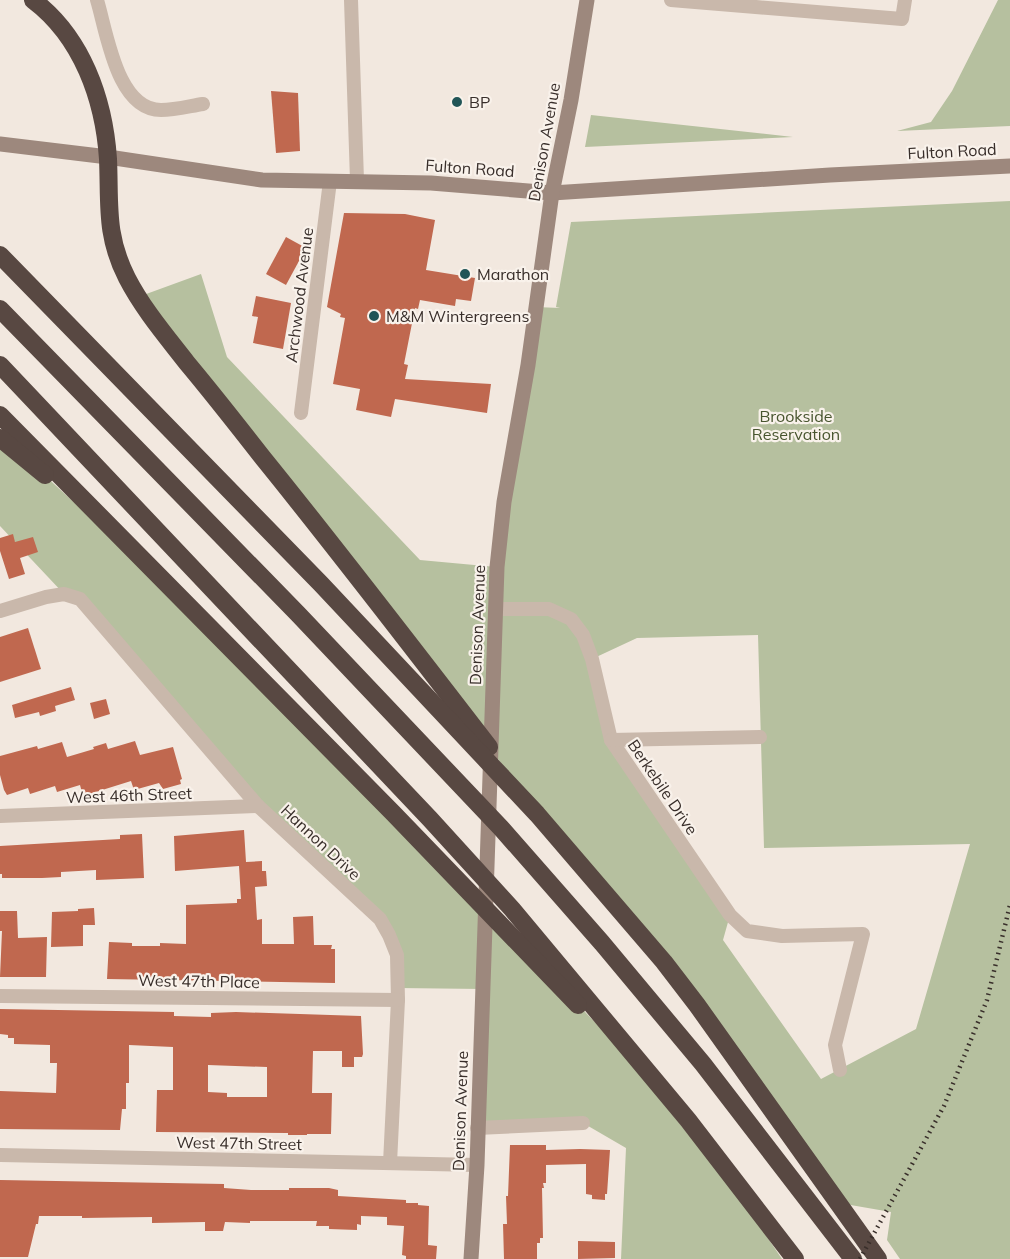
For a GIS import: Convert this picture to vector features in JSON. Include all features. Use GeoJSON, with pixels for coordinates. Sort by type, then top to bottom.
{"type":"FeatureCollection","features":[{"type":"Feature","properties":{"kind":"highway"},"geometry":{"type":"LineString","coordinates":[[33,0],[57,23],[84,62],[102,113],[108,157],[108,209],[111,232],[118,257],[138,297],[162,332],[491,749],[537,814]]}},
{"type":"Feature","properties":{"kind":"highway"},"geometry":{"type":"LineString","coordinates":[[0,255],[321,584],[537,814],[663,962],[754,1084],[878,1259]]}},
{"type":"Feature","properties":{"kind":"highway"},"geometry":{"type":"LineString","coordinates":[[0,309],[298,614],[501,828],[602,943],[703,1064],[853,1259]]}},
{"type":"Feature","properties":{"kind":"highway"},"geometry":{"type":"LineString","coordinates":[[0,365],[430,819],[512,909],[688,1120],[795,1259]]}},
{"type":"Feature","properties":{"kind":"highway"},"geometry":{"type":"LineString","coordinates":[[0,415],[393,813],[688,1120]]}},
{"type":"Feature","properties":{"kind":"highway"},"geometry":{"type":"LineString","coordinates":[[0,438],[41,471],[192,611]]}},
{"type":"Feature","properties":{"kind":"main road","name":"Denison Avenue"},"geometry":{"type":"LineString","coordinates":[[471,1259],[477,1165],[495,609],[500,532],[528,365],[552,193],[571,100],[587,0]]}},
{"type":"Feature","properties":{"kind":"main road","name":"Fulton Road"},"geometry":{"type":"LineString","coordinates":[[0,144],[108,157],[261,180],[431,183],[552,193],[1010,166]]}},
{"type":"Feature","properties":{"kind":"street"},"geometry":{"type":"LineString","coordinates":[[97,0],[120,79],[132,97],[144,106],[160,110],[203,104]]}},
{"type":"Feature","properties":{"kind":"street"},"geometry":{"type":"LineString","coordinates":[[351,0],[357,180]]}},
{"type":"Feature","properties":{"kind":"street"},"geometry":{"type":"LineString","coordinates":[[671,0],[902,19],[905,0]]}},
{"type":"Feature","properties":{"kind":"street","name":"Archwood Avenue"},"geometry":{"type":"LineString","coordinates":[[301,414],[330,181]]}},
{"type":"Feature","properties":{"kind":"street","name":"Hannon Drive"},"geometry":{"type":"LineString","coordinates":[[0,611],[64,594],[80,599],[258,806],[380,919],[397,955],[398,1000],[390,1163]]}},
{"type":"Feature","properties":{"kind":"street","name":"Berkebile Drive"},"geometry":{"type":"LineString","coordinates":[[495,609],[549,609],[571,619],[583,635],[592,659],[611,740],[730,915],[747,931],[782,936],[863,934],[835,1046],[840,1070]]}},
{"type":"Feature","properties":{"kind":"street"},"geometry":{"type":"LineString","coordinates":[[611,740],[760,737]]}},
{"type":"Feature","properties":{"kind":"street","name":"West 46th Street"},"geometry":{"type":"LineString","coordinates":[[0,816],[258,806]]}},
{"type":"Feature","properties":{"kind":"street","name":"West 47th Place"},"geometry":{"type":"LineString","coordinates":[[0,996],[398,1000]]}},
{"type":"Feature","properties":{"kind":"street"},"geometry":{"type":"LineString","coordinates":[[477,1128],[584,1123]]}},
{"type":"Feature","properties":{"kind":"street","name":"West 47th Street"},"geometry":{"type":"LineString","coordinates":[[0,1155],[477,1165]]}},
{"type":"Feature","properties":{"kind":"green space"},"geometry":{"type":"Polygon","coordinates":[[[998,0],[1010,0],[1010,126],[897,131],[931,122],[952,91],[998,0]]]}},
{"type":"Feature","properties":{"kind":"green space"},"geometry":{"type":"Polygon","coordinates":[[[591,115],[793,137],[585,147],[591,115]]]}},
{"type":"Feature","properties":{"kind":"green space","name":"Brookside Reservation"},"geometry":{"type":"Polygon","coordinates":[[[1010,201],[1010,1259],[900,1259],[887,1240],[891,1212],[839,1203],[754,1084],[537,814],[491,749],[138,297],[201,274],[227,357],[420,560],[496,567],[536,307],[560,308],[556,307],[571,222],[1010,201]],[[758,635],[637,638],[592,659],[611,740],[730,915],[723,940],[821,1079],[916,1029],[970,844],[764,848],[758,635]]]}},
{"type":"Feature","properties":{"kind":"green space"},"geometry":{"type":"Polygon","coordinates":[[[0,438],[41,472],[192,611],[393,813],[614,1042],[746,1206],[782,1259],[621,1259],[626,1148],[583,1123],[477,1128],[482,989],[398,988],[389,935],[258,806],[80,599],[64,594],[0,526],[0,438]]]}},
{"type":"Feature","properties":{"kind":"building"},"geometry":{"type":"Polygon","coordinates":[[[271,91],[298,93],[300,151],[276,153],[271,91]]]}},
{"type":"Feature","properties":{"kind":"building","name":"M&M Wintergreens"},"geometry":{"type":"Polygon","coordinates":[[[344,213],[405,214],[435,220],[426,270],[475,278],[471,301],[456,299],[455,306],[420,300],[418,309],[415,308],[404,364],[408,365],[405,379],[491,384],[487,413],[395,399],[391,417],[356,410],[360,389],[333,384],[345,318],[327,307],[344,213]]]}},
{"type":"Feature","properties":{"kind":"building"},"geometry":{"type":"Polygon","coordinates":[[[286,237],[306,248],[286,285],[266,274],[286,237]]]}},
{"type":"Feature","properties":{"kind":"building"},"geometry":{"type":"Polygon","coordinates":[[[256,296],[291,303],[283,349],[253,343],[258,317],[252,316],[256,296]]]}},
{"type":"Feature","properties":{"kind":"building"},"geometry":{"type":"Polygon","coordinates":[[[13,534],[15,542],[33,537],[38,552],[20,558],[25,574],[9,579],[0,551],[0,538],[13,534]]]}},
{"type":"Feature","properties":{"kind":"building"},"geometry":{"type":"Polygon","coordinates":[[[28,628],[41,669],[0,682],[0,637],[28,628]]]}},
{"type":"Feature","properties":{"kind":"building"},"geometry":{"type":"Polygon","coordinates":[[[71,687],[75,700],[55,706],[56,711],[40,716],[39,712],[15,718],[12,705],[71,687]]]}},
{"type":"Feature","properties":{"kind":"building"},"geometry":{"type":"Polygon","coordinates":[[[106,699],[110,714],[94,719],[90,703],[106,699]]]}},
{"type":"Feature","properties":{"kind":"building"},"geometry":{"type":"Polygon","coordinates":[[[135,741],[140,755],[173,747],[182,779],[181,784],[163,789],[159,783],[134,790],[131,781],[83,796],[80,785],[57,792],[55,786],[30,794],[28,788],[7,795],[4,790],[0,775],[0,756],[62,742],[67,757],[106,743],[108,749],[135,741]]]}},
{"type":"Feature","properties":{"kind":"building"},"geometry":{"type":"Polygon","coordinates":[[[244,830],[246,862],[262,861],[262,871],[266,871],[267,886],[255,887],[257,920],[262,919],[262,944],[294,944],[293,917],[313,916],[314,945],[332,945],[331,949],[335,949],[335,983],[107,979],[109,942],[132,943],[132,946],[160,946],[160,943],[186,944],[186,905],[237,903],[237,899],[241,899],[239,866],[175,871],[174,836],[244,830]]]}},
{"type":"Feature","properties":{"kind":"building"},"geometry":{"type":"Polygon","coordinates":[[[142,834],[144,878],[96,880],[96,870],[61,872],[61,877],[42,878],[2,878],[0,874],[0,846],[120,839],[120,835],[142,834]]]}},
{"type":"Feature","properties":{"kind":"building"},"geometry":{"type":"Polygon","coordinates":[[[94,908],[95,925],[83,925],[83,946],[51,947],[52,912],[94,908]]]}},
{"type":"Feature","properties":{"kind":"building"},"geometry":{"type":"Polygon","coordinates":[[[0,911],[17,911],[18,938],[47,937],[46,977],[0,977],[2,931],[0,931],[0,911]]]}},
{"type":"Feature","properties":{"kind":"building"},"geometry":{"type":"Polygon","coordinates":[[[0,1009],[174,1012],[174,1016],[211,1017],[211,1013],[236,1012],[361,1016],[363,1054],[362,1057],[354,1057],[354,1067],[342,1067],[342,1051],[313,1051],[312,1093],[332,1093],[331,1134],[156,1132],[157,1090],[173,1090],[173,1047],[129,1045],[129,1083],[126,1083],[126,1109],[122,1109],[120,1130],[0,1129],[0,1091],[56,1093],[57,1063],[50,1063],[50,1045],[14,1044],[14,1038],[0,1034],[0,1009]],[[208,1065],[208,1092],[227,1093],[227,1097],[267,1097],[267,1067],[208,1065]]]}},
{"type":"Feature","properties":{"kind":"building"},"geometry":{"type":"Polygon","coordinates":[[[510,1145],[546,1145],[546,1150],[610,1150],[605,1200],[592,1199],[592,1195],[586,1194],[586,1164],[546,1165],[546,1183],[543,1183],[544,1188],[542,1188],[543,1238],[540,1238],[540,1243],[537,1243],[537,1259],[504,1259],[503,1224],[507,1224],[506,1196],[508,1196],[510,1145]]]}},
{"type":"Feature","properties":{"kind":"building"},"geometry":{"type":"Polygon","coordinates":[[[0,1180],[224,1184],[224,1188],[251,1190],[329,1188],[338,1190],[338,1196],[406,1200],[406,1203],[429,1206],[428,1245],[437,1246],[436,1259],[406,1259],[406,1256],[402,1255],[404,1226],[387,1225],[387,1217],[361,1216],[361,1225],[357,1224],[357,1230],[329,1229],[329,1226],[316,1226],[317,1221],[250,1221],[250,1223],[225,1222],[223,1231],[205,1231],[205,1222],[152,1223],[152,1217],[39,1216],[28,1257],[0,1257],[0,1180]]]}},
{"type":"Feature","properties":{"kind":"building"},"geometry":{"type":"Polygon","coordinates":[[[578,1241],[615,1242],[615,1258],[578,1259],[578,1241]]]}},
{"type":"Feature","properties":{"kind":"railway"},"geometry":{"type":"LineString","coordinates":[[860,1259],[944,1106],[987,1000],[1010,905]]}},
{"type":"Feature","properties":{"kind":"place","name":"BP"},"geometry":{"type":"Point","coordinates":[457,102]}},
{"type":"Feature","properties":{"kind":"place","name":"Marathon"},"geometry":{"type":"Point","coordinates":[465,274]}},
{"type":"Feature","properties":{"kind":"place","name":"M&M Wintergreens"},"geometry":{"type":"Point","coordinates":[374,316]}}]}
